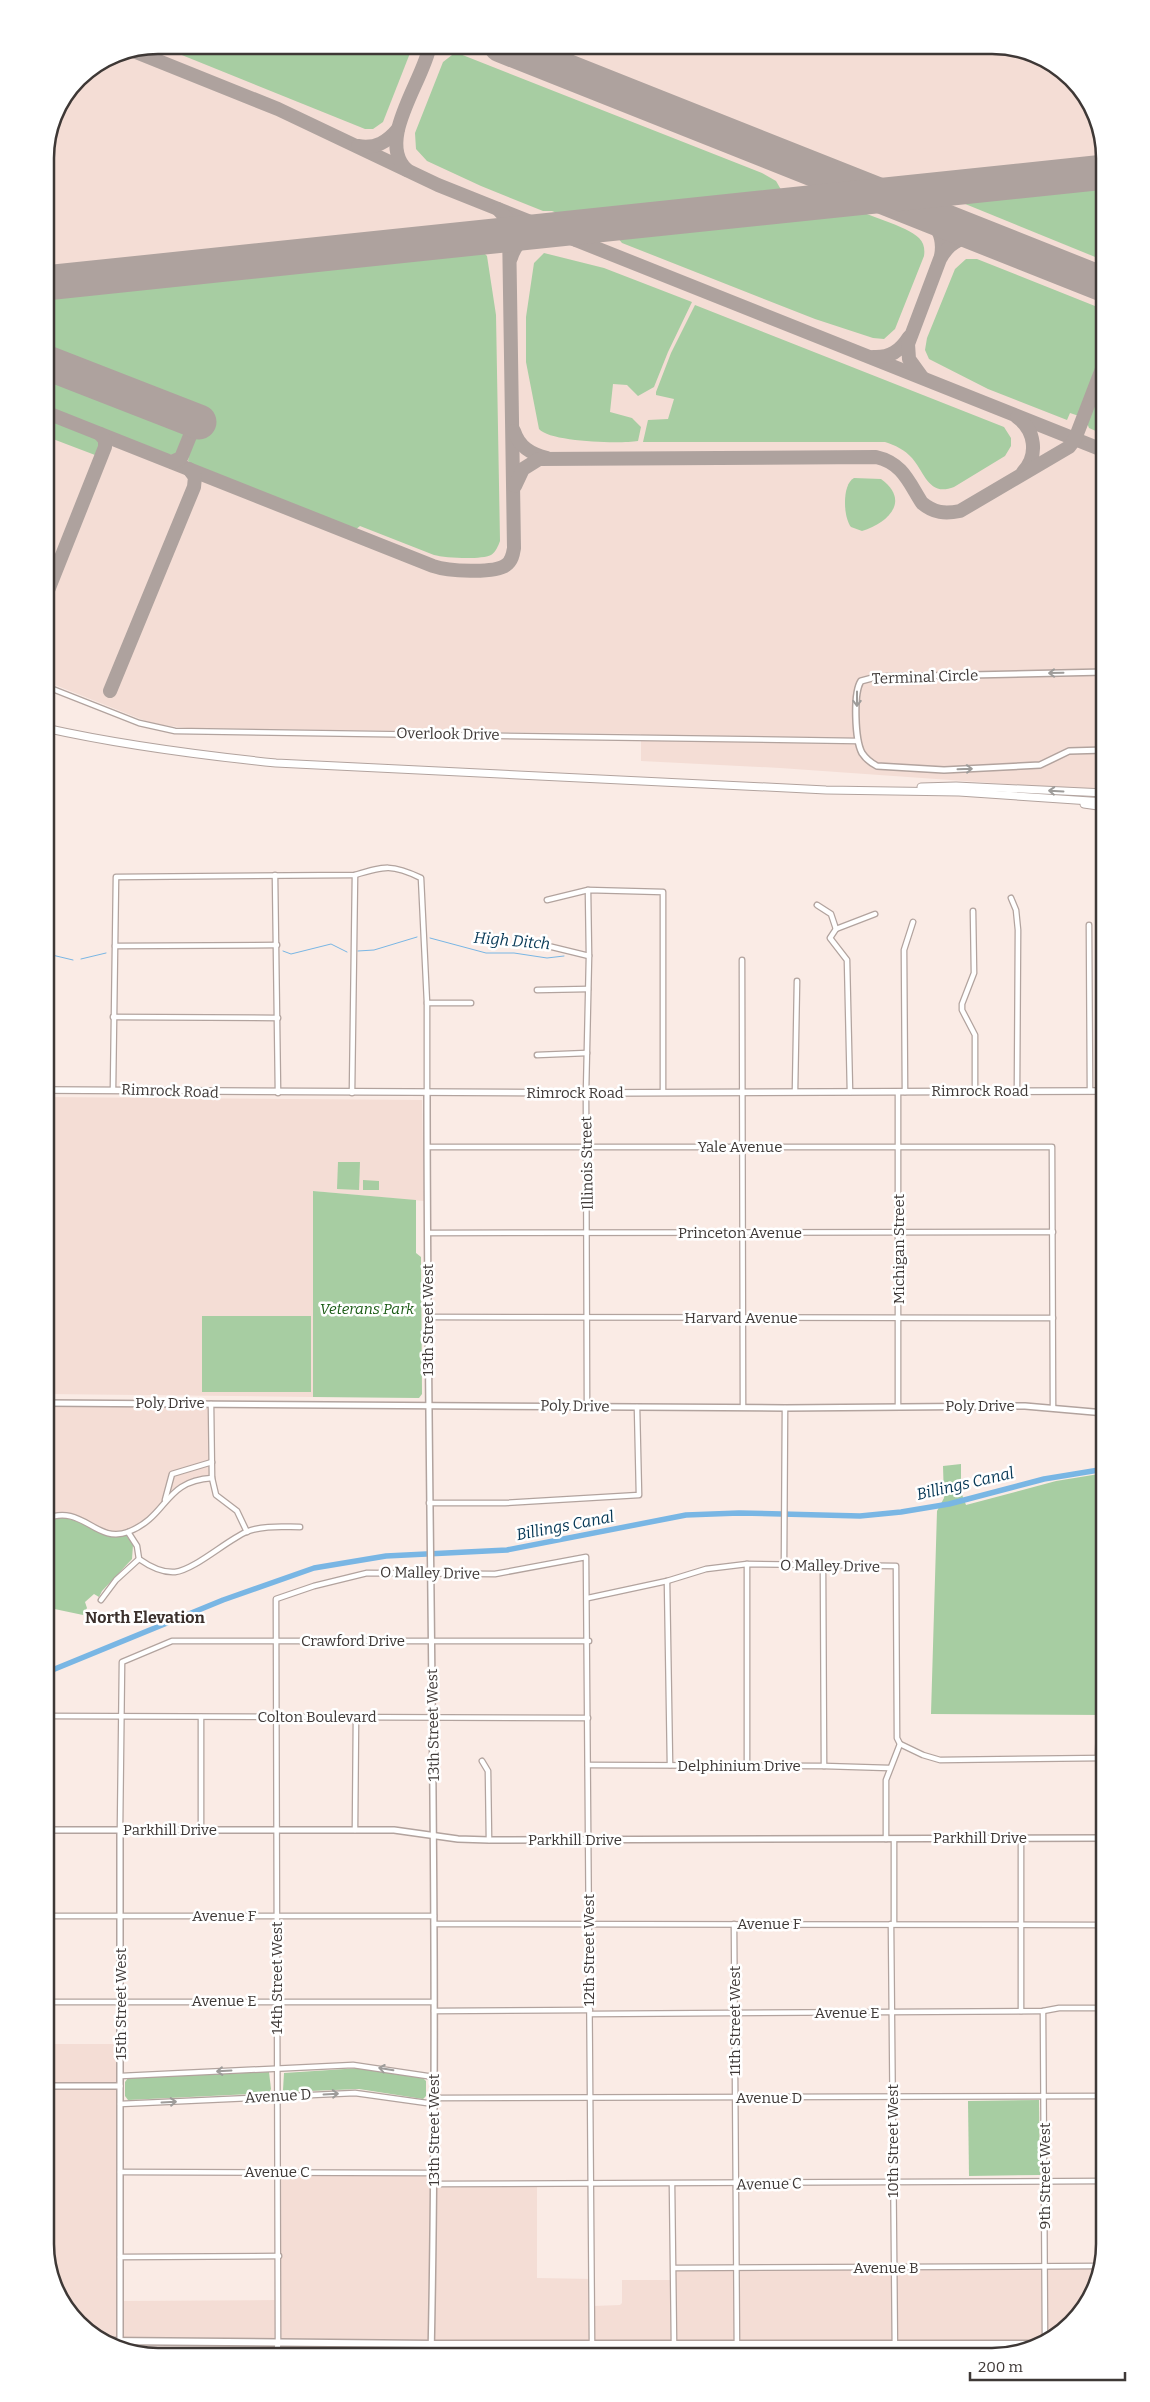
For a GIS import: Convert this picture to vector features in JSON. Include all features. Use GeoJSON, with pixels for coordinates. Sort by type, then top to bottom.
{"type":"FeatureCollection","features":[{"type":"Feature","properties":{"kind":"highway"},"geometry":{"type":"LineString","coordinates":[[54,730],[100,740],[202,756],[276,763],[840,790],[959,792],[1096,802]]}},
{"type":"Feature","properties":{"kind":"highway"},"geometry":{"type":"LineString","coordinates":[[840,790],[956,786],[1096,793]]}},
{"type":"Feature","properties":{"kind":"highway"},"geometry":{"type":"LineString","coordinates":[[1049,799],[1096,807]]}},
{"type":"Feature","properties":{"kind":"main road","name":"Rimrock Road"},"geometry":{"type":"LineString","coordinates":[[54,1090],[113,1089],[278,1093],[1096,1091]]}},
{"type":"Feature","properties":{"kind":"main road"},"geometry":{"type":"LineString","coordinates":[[124,2343],[1022,2344]]}},
{"type":"Feature","properties":{"kind":"street","name":"Terminal Circle"},"geometry":{"type":"LineString","coordinates":[[858,741],[857,690],[861,681],[869,677],[1096,672]]}},
{"type":"Feature","properties":{"kind":"street","name":"Overlook Drive"},"geometry":{"type":"LineString","coordinates":[[54,690],[139,723],[175,731],[858,741]]}},
{"type":"Feature","properties":{"kind":"street"},"geometry":{"type":"LineString","coordinates":[[858,741],[865,758],[877,766],[944,770],[1040,766],[1069,751],[1096,750]]}},
{"type":"Feature","properties":{"kind":"street"},"geometry":{"type":"LineString","coordinates":[[113,1089],[116,877],[354,875],[379,868],[400,868],[421,878],[427,1003],[428,1092]]}},
{"type":"Feature","properties":{"kind":"street"},"geometry":{"type":"LineString","coordinates":[[276,875],[278,1093]]}},
{"type":"Feature","properties":{"kind":"street"},"geometry":{"type":"LineString","coordinates":[[352,1093],[354,875]]}},
{"type":"Feature","properties":{"kind":"street"},"geometry":{"type":"LineString","coordinates":[[547,900],[588,890],[663,892],[663,1092]]}},
{"type":"Feature","properties":{"kind":"street","name":"Illinois Street"},"geometry":{"type":"LineString","coordinates":[[587,1406],[588,1232],[586,1093],[589,956],[588,890]]}},
{"type":"Feature","properties":{"kind":"street"},"geometry":{"type":"LineString","coordinates":[[1011,898],[1016,910],[1018,930],[1017,1091]]}},
{"type":"Feature","properties":{"kind":"street"},"geometry":{"type":"LineString","coordinates":[[817,905],[831,914],[836,929]]}},
{"type":"Feature","properties":{"kind":"street"},"geometry":{"type":"LineString","coordinates":[[973,911],[974,973],[962,1004],[962,1010],[975,1035],[975,1091]]}},
{"type":"Feature","properties":{"kind":"street"},"geometry":{"type":"LineString","coordinates":[[850,1092],[848,960],[830,938],[836,929],[875,914]]}},
{"type":"Feature","properties":{"kind":"street"},"geometry":{"type":"LineString","coordinates":[[905,1092],[904,950],[913,922]]}},
{"type":"Feature","properties":{"kind":"street"},"geometry":{"type":"LineString","coordinates":[[1089,925],[1090,1091]]}},
{"type":"Feature","properties":{"kind":"street"},"geometry":{"type":"LineString","coordinates":[[115,946],[277,945]]}},
{"type":"Feature","properties":{"kind":"street"},"geometry":{"type":"LineString","coordinates":[[548,946],[589,956]]}},
{"type":"Feature","properties":{"kind":"street"},"geometry":{"type":"LineString","coordinates":[[742,960],[743,1407]]}},
{"type":"Feature","properties":{"kind":"street"},"geometry":{"type":"LineString","coordinates":[[795,1092],[796,982]]}},
{"type":"Feature","properties":{"kind":"street"},"geometry":{"type":"LineString","coordinates":[[537,990],[588,990]]}},
{"type":"Feature","properties":{"kind":"street"},"geometry":{"type":"LineString","coordinates":[[427,1003],[471,1003]]}},
{"type":"Feature","properties":{"kind":"street"},"geometry":{"type":"LineString","coordinates":[[113,1018],[278,1018]]}},
{"type":"Feature","properties":{"kind":"street"},"geometry":{"type":"LineString","coordinates":[[537,1055],[587,1053]]}},
{"type":"Feature","properties":{"kind":"street","name":"13th Street West"},"geometry":{"type":"LineString","coordinates":[[428,1092],[429,1503],[434,1717],[434,2184],[432,2348]]}},
{"type":"Feature","properties":{"kind":"street","name":"Michigan Street"},"geometry":{"type":"LineString","coordinates":[[898,1092],[898,1406]]}},
{"type":"Feature","properties":{"kind":"street","name":"Yale Avenue"},"geometry":{"type":"LineString","coordinates":[[428,1147],[1052,1147],[1053,1232]]}},
{"type":"Feature","properties":{"kind":"street"},"geometry":{"type":"LineString","coordinates":[[1053,1232],[1053,1408]]}},
{"type":"Feature","properties":{"kind":"street","name":"Princeton Avenue"},"geometry":{"type":"LineString","coordinates":[[428,1233],[1053,1232]]}},
{"type":"Feature","properties":{"kind":"street","name":"Harvard Avenue"},"geometry":{"type":"LineString","coordinates":[[428,1317],[743,1318],[899,1316],[1053,1318]]}},
{"type":"Feature","properties":{"kind":"street","name":"Poly Drive"},"geometry":{"type":"LineString","coordinates":[[54,1403],[429,1404],[785,1408],[898,1406],[1053,1408],[1096,1412]]}},
{"type":"Feature","properties":{"kind":"street"},"geometry":{"type":"LineString","coordinates":[[211,1404],[212,1478],[216,1495],[237,1511],[247,1532]]}},
{"type":"Feature","properties":{"kind":"street"},"geometry":{"type":"LineString","coordinates":[[429,1503],[505,1503],[639,1495],[637,1407]]}},
{"type":"Feature","properties":{"kind":"street"},"geometry":{"type":"LineString","coordinates":[[784,1565],[785,1408]]}},
{"type":"Feature","properties":{"kind":"street"},"geometry":{"type":"LineString","coordinates":[[163,1506],[172,1474],[212,1462]]}},
{"type":"Feature","properties":{"kind":"street"},"geometry":{"type":"LineString","coordinates":[[54,1516],[68,1514],[107,1533],[128,1532],[156,1514],[172,1492],[183,1484],[196,1479],[212,1478]]}},
{"type":"Feature","properties":{"kind":"street"},"geometry":{"type":"LineString","coordinates":[[139,1559],[154,1568],[175,1572],[199,1561],[247,1532],[273,1527],[300,1527]]}},
{"type":"Feature","properties":{"kind":"street"},"geometry":{"type":"LineString","coordinates":[[128,1532],[137,1546],[139,1559]]}},
{"type":"Feature","properties":{"kind":"street","name":"O Malley Drive"},"geometry":{"type":"LineString","coordinates":[[276,1599],[314,1586],[366,1573],[495,1574],[586,1557]]}},
{"type":"Feature","properties":{"kind":"street","name":"12th Street West"},"geometry":{"type":"LineString","coordinates":[[586,1557],[588,1598],[592,2344]]}},
{"type":"Feature","properties":{"kind":"street"},"geometry":{"type":"LineString","coordinates":[[101,1600],[116,1580],[139,1559]]}},
{"type":"Feature","properties":{"kind":"street"},"geometry":{"type":"LineString","coordinates":[[747,1564],[747,1766]]}},
{"type":"Feature","properties":{"kind":"street","name":"O Malley Drive"},"geometry":{"type":"LineString","coordinates":[[588,1598],[667,1581],[706,1569],[747,1564],[823,1567],[896,1566],[897,1738],[900,1744]]}},
{"type":"Feature","properties":{"kind":"street"},"geometry":{"type":"LineString","coordinates":[[823,1567],[824,1766]]}},
{"type":"Feature","properties":{"kind":"street"},"geometry":{"type":"LineString","coordinates":[[667,1581],[670,1765]]}},
{"type":"Feature","properties":{"kind":"street","name":"14th Street West"},"geometry":{"type":"LineString","coordinates":[[276,1599],[279,2172],[277,2348]]}},
{"type":"Feature","properties":{"kind":"street","name":"Crawford Drive"},"geometry":{"type":"LineString","coordinates":[[122,1662],[172,1641],[588,1641]]}},
{"type":"Feature","properties":{"kind":"street","name":"15th Street West"},"geometry":{"type":"LineString","coordinates":[[120,2341],[120,1830],[122,1662]]}},
{"type":"Feature","properties":{"kind":"street","name":"Colton Boulevard"},"geometry":{"type":"LineString","coordinates":[[54,1716],[588,1718]]}},
{"type":"Feature","properties":{"kind":"street"},"geometry":{"type":"LineString","coordinates":[[201,1717],[201,1830]]}},
{"type":"Feature","properties":{"kind":"street"},"geometry":{"type":"LineString","coordinates":[[356,1717],[356,1830]]}},
{"type":"Feature","properties":{"kind":"street"},"geometry":{"type":"LineString","coordinates":[[886,1839],[886,1780],[889,1768],[900,1744],[923,1756],[940,1760],[1096,1758]]}},
{"type":"Feature","properties":{"kind":"street"},"geometry":{"type":"LineString","coordinates":[[482,1761],[488,1771],[489,1840]]}},
{"type":"Feature","properties":{"kind":"street","name":"Delphinium Drive"},"geometry":{"type":"LineString","coordinates":[[588,1765],[889,1768]]}},
{"type":"Feature","properties":{"kind":"street","name":"Parkhill Drive"},"geometry":{"type":"LineString","coordinates":[[54,1830],[394,1830],[458,1839],[489,1840],[1096,1838]]}},
{"type":"Feature","properties":{"kind":"street"},"geometry":{"type":"LineString","coordinates":[[1021,1838],[1021,2011]]}},
{"type":"Feature","properties":{"kind":"street","name":"10th Street West"},"geometry":{"type":"LineString","coordinates":[[894,1839],[892,2013],[895,2348]]}},
{"type":"Feature","properties":{"kind":"street","name":"Avenue F"},"geometry":{"type":"LineString","coordinates":[[54,1916],[434,1916]]}},
{"type":"Feature","properties":{"kind":"street","name":"Avenue F"},"geometry":{"type":"LineString","coordinates":[[434,1924],[1096,1926]]}},
{"type":"Feature","properties":{"kind":"street","name":"11th Street West"},"geometry":{"type":"LineString","coordinates":[[734,1924],[737,2348]]}},
{"type":"Feature","properties":{"kind":"street","name":"Avenue E"},"geometry":{"type":"LineString","coordinates":[[54,2002],[434,2002]]}},
{"type":"Feature","properties":{"kind":"street","name":"Avenue E"},"geometry":{"type":"LineString","coordinates":[[434,2011],[892,2013],[1096,2008]]}},
{"type":"Feature","properties":{"kind":"street","name":"9th Street West"},"geometry":{"type":"LineString","coordinates":[[1043,2011],[1046,2181],[1045,2333]]}},
{"type":"Feature","properties":{"kind":"street","name":"Avenue D"},"geometry":{"type":"LineString","coordinates":[[121,2076],[366,2066],[434,2077]]}},
{"type":"Feature","properties":{"kind":"street"},"geometry":{"type":"LineString","coordinates":[[54,2086],[120,2086]]}},
{"type":"Feature","properties":{"kind":"street","name":"Avenue D"},"geometry":{"type":"LineString","coordinates":[[120,2104],[355,2092],[434,2101],[590,2097],[1096,2096]]}},
{"type":"Feature","properties":{"kind":"street","name":"Avenue C"},"geometry":{"type":"LineString","coordinates":[[120,2172],[434,2173]]}},
{"type":"Feature","properties":{"kind":"street","name":"Avenue C"},"geometry":{"type":"LineString","coordinates":[[434,2184],[1096,2181]]}},
{"type":"Feature","properties":{"kind":"street"},"geometry":{"type":"LineString","coordinates":[[672,2184],[674,2344]]}},
{"type":"Feature","properties":{"kind":"street"},"geometry":{"type":"LineString","coordinates":[[120,2257],[279,2256]]}},
{"type":"Feature","properties":{"kind":"street","name":"Avenue B"},"geometry":{"type":"LineString","coordinates":[[674,2268],[1094,2266]]}},
{"type":"Feature","properties":{"kind":"street"},"geometry":{"type":"LineString","coordinates":[[582,2344],[582,2348]]}},
{"type":"Feature","properties":{"kind":"shaded area"},"geometry":{"type":"Polygon","coordinates":[[[158,54],[999,54],[1026,59],[1050,71],[1079,100],[1093,131],[1096,158],[1096,790],[780,768],[641,761],[641,734],[187,728],[153,724],[54,685],[54,151],[59,124],[68,106],[84,84],[100,71],[124,59],[158,54]]]}},
{"type":"Feature","properties":{"kind":"shaded area"},"geometry":{"type":"Polygon","coordinates":[[[54,1097],[422,1100],[424,1201],[313,1191],[313,1397],[54,1394],[54,1097]]]}},
{"type":"Feature","properties":{"kind":"shaded area"},"geometry":{"type":"Polygon","coordinates":[[[54,1403],[211,1404],[212,1478],[183,1484],[148,1519],[128,1532],[107,1533],[78,1518],[54,1519],[54,1403]]]}},
{"type":"Feature","properties":{"kind":"shaded area"},"geometry":{"type":"Polygon","coordinates":[[[54,2044],[121,2044],[120,2301],[279,2300],[279,2172],[434,2173],[434,2183],[537,2183],[537,2278],[593,2279],[593,2306],[620,2305],[622,2303],[622,2280],[674,2280],[674,2268],[1094,2266],[1091,2278],[1079,2302],[1066,2318],[1055,2327],[1032,2340],[1019,2345],[999,2348],[432,2348],[432,2345],[120,2341],[95,2327],[84,2318],[68,2296],[59,2278],[55,2258],[54,2044]]]}},
{"type":"Feature","properties":{"kind":"green space"},"geometry":{"type":"Polygon","coordinates":[[[179,54],[410,54],[383,122],[373,129],[365,129],[179,54]]]}},
{"type":"Feature","properties":{"kind":"green space"},"geometry":{"type":"Polygon","coordinates":[[[460,54],[762,173],[776,181],[783,193],[778,196],[569,218],[552,211],[543,211],[481,186],[427,161],[416,149],[415,133],[443,62],[452,55],[460,54]]]}},
{"type":"Feature","properties":{"kind":"green space"},"geometry":{"type":"Polygon","coordinates":[[[1096,181],[1096,257],[953,199],[955,196],[1096,181]]]}},
{"type":"Feature","properties":{"kind":"green space"},"geometry":{"type":"Polygon","coordinates":[[[847,207],[905,229],[919,238],[924,246],[924,256],[895,329],[884,339],[873,338],[815,319],[622,243],[617,237],[620,232],[847,207]]]}},
{"type":"Feature","properties":{"kind":"green space"},"geometry":{"type":"Polygon","coordinates":[[[473,247],[474,252],[483,252],[487,256],[496,315],[500,541],[497,549],[491,555],[479,558],[434,555],[360,526],[355,530],[195,466],[188,461],[190,448],[203,414],[54,356],[54,291],[473,247]]]}},
{"type":"Feature","properties":{"kind":"green space"},"geometry":{"type":"Polygon","coordinates":[[[544,253],[604,268],[692,302],[668,352],[654,387],[638,396],[627,385],[613,384],[610,412],[632,418],[641,427],[638,441],[586,441],[556,437],[539,429],[526,362],[526,317],[534,263],[544,253]]]}},
{"type":"Feature","properties":{"kind":"green space"},"geometry":{"type":"Polygon","coordinates":[[[966,259],[977,259],[1096,306],[1096,374],[1079,416],[1070,413],[1067,420],[988,389],[929,359],[925,350],[927,338],[955,269],[966,259]]]}},
{"type":"Feature","properties":{"kind":"green space"},"geometry":{"type":"Polygon","coordinates":[[[695,305],[1004,427],[1011,438],[1011,446],[1005,456],[954,487],[939,489],[929,482],[909,455],[900,448],[885,442],[643,442],[648,420],[668,419],[674,399],[656,395],[656,392],[671,353],[695,305]]]}},
{"type":"Feature","properties":{"kind":"green space"},"geometry":{"type":"Polygon","coordinates":[[[54,375],[186,427],[184,438],[175,455],[163,454],[54,411],[54,375]]]}},
{"type":"Feature","properties":{"kind":"green space"},"geometry":{"type":"Polygon","coordinates":[[[1096,398],[1096,431],[1089,428],[1087,423],[1096,398]]]}},
{"type":"Feature","properties":{"kind":"green space"},"geometry":{"type":"Polygon","coordinates":[[[54,421],[96,437],[101,445],[99,453],[95,455],[54,439],[54,421]]]}},
{"type":"Feature","properties":{"kind":"green space"},"geometry":{"type":"Polygon","coordinates":[[[854,478],[881,479],[890,487],[894,495],[895,503],[887,517],[880,523],[862,531],[851,527],[846,516],[845,501],[847,487],[854,478]]]}},
{"type":"Feature","properties":{"kind":"green space"},"geometry":{"type":"Polygon","coordinates":[[[338,1162],[360,1162],[359,1190],[337,1189],[338,1162]]]}},
{"type":"Feature","properties":{"kind":"green space"},"geometry":{"type":"Polygon","coordinates":[[[363,1180],[379,1181],[379,1190],[363,1190],[363,1180]]]}},
{"type":"Feature","properties":{"kind":"green space","name":"Veterans Park"},"geometry":{"type":"Polygon","coordinates":[[[313,1191],[416,1200],[416,1253],[421,1257],[422,1394],[419,1398],[313,1397],[313,1191]]]}},
{"type":"Feature","properties":{"kind":"green space"},"geometry":{"type":"Polygon","coordinates":[[[202,1316],[311,1316],[311,1392],[202,1392],[202,1316]]]}},
{"type":"Feature","properties":{"kind":"green space"},"geometry":{"type":"Polygon","coordinates":[[[961,1464],[961,1492],[966,1505],[1056,1481],[1096,1474],[1096,1715],[931,1714],[937,1511],[944,1498],[943,1466],[961,1464]]]}},
{"type":"Feature","properties":{"kind":"green space"},"geometry":{"type":"Polygon","coordinates":[[[60,1517],[70,1519],[107,1534],[126,1535],[133,1545],[132,1559],[102,1591],[99,1597],[94,1594],[85,1602],[87,1608],[83,1615],[54,1609],[54,1519],[60,1517]]]}},
{"type":"Feature","properties":{"kind":"green space"},"geometry":{"type":"Polygon","coordinates":[[[360,2068],[423,2078],[426,2081],[426,2096],[423,2099],[359,2089],[285,2092],[283,2090],[284,2073],[360,2068]]]}},
{"type":"Feature","properties":{"kind":"green space"},"geometry":{"type":"Polygon","coordinates":[[[269,2072],[271,2089],[269,2093],[128,2100],[125,2096],[125,2082],[128,2078],[269,2072]]]}},
{"type":"Feature","properties":{"kind":"green space"},"geometry":{"type":"Polygon","coordinates":[[[1039,2100],[1040,2175],[969,2176],[968,2101],[1039,2100]]]}},
{"type":"Feature","properties":{"kind":"waterway","name":"High Ditch"},"geometry":{"type":"LineString","coordinates":[[358,951],[374,950],[417,937]]}},
{"type":"Feature","properties":{"kind":"waterway","name":"High Ditch"},"geometry":{"type":"LineString","coordinates":[[430,938],[486,953],[514,953],[547,958],[564,956]]}},
{"type":"Feature","properties":{"kind":"waterway","name":"High Ditch"},"geometry":{"type":"LineString","coordinates":[[283,951],[291,954],[331,944],[347,952]]}},
{"type":"Feature","properties":{"kind":"waterway","name":"High Ditch"},"geometry":{"type":"LineString","coordinates":[[81,959],[106,953]]}},
{"type":"Feature","properties":{"kind":"waterway","name":"High Ditch"},"geometry":{"type":"LineString","coordinates":[[54,955],[73,960]]}},
{"type":"Feature","properties":{"kind":"waterway","name":"Billings Canal"},"geometry":{"type":"LineString","coordinates":[[54,1669],[223,1600],[314,1568],[386,1556],[507,1550],[686,1515],[739,1513],[860,1516],[901,1512],[949,1504],[1044,1479],[1096,1470]]}},
{"type":"Feature","properties":{"kind":"taxiway"},"geometry":{"type":"LineString","coordinates":[[407,170],[399,158],[396,143],[404,110],[427,54]]}},
{"type":"Feature","properties":{"kind":"taxiway"},"geometry":{"type":"LineString","coordinates":[[144,55],[278,109],[438,185],[1096,447]]}},
{"type":"Feature","properties":{"kind":"taxiway"},"geometry":{"type":"LineString","coordinates":[[358,146],[364,147],[381,144],[398,129]]}},
{"type":"Feature","properties":{"kind":"taxiway"},"geometry":{"type":"LineString","coordinates":[[54,416],[433,566],[471,571],[500,568],[510,562],[514,548],[509,228],[506,218],[498,209]]}},
{"type":"Feature","properties":{"kind":"taxiway"},"geometry":{"type":"LineString","coordinates":[[919,211],[938,230],[942,242],[941,256]]}},
{"type":"Feature","properties":{"kind":"taxiway"},"geometry":{"type":"LineString","coordinates":[[576,240],[573,232],[579,226]]}},
{"type":"Feature","properties":{"kind":"taxiway"},"geometry":{"type":"LineString","coordinates":[[511,258],[517,246],[526,237],[538,231],[551,231]]}},
{"type":"Feature","properties":{"kind":"taxiway"},"geometry":{"type":"LineString","coordinates":[[922,377],[909,359],[908,344],[940,259],[948,248],[958,240],[970,237],[984,237]]}},
{"type":"Feature","properties":{"kind":"taxiway"},"geometry":{"type":"LineString","coordinates":[[873,357],[894,353],[909,337]]}},
{"type":"Feature","properties":{"kind":"taxiway"},"geometry":{"type":"LineString","coordinates":[[515,486],[523,469],[539,459],[876,457],[893,464],[899,469],[926,506],[940,512],[960,511],[1069,447],[1075,439],[1096,384]]}},
{"type":"Feature","properties":{"kind":"taxiway"},"geometry":{"type":"LineString","coordinates":[[1017,417],[1028,429],[1033,443],[1031,458],[1023,472]]}},
{"type":"Feature","properties":{"kind":"taxiway"},"geometry":{"type":"LineString","coordinates":[[172,462],[181,458],[196,421]]}},
{"type":"Feature","properties":{"kind":"taxiway"},"geometry":{"type":"LineString","coordinates":[[514,431],[522,446],[547,458]]}},
{"type":"Feature","properties":{"kind":"taxiway"},"geometry":{"type":"LineString","coordinates":[[54,575],[105,447],[105,440],[100,434]]}},
{"type":"Feature","properties":{"kind":"taxiway"},"geometry":{"type":"LineString","coordinates":[[110,691],[194,487],[195,477],[189,469]]}},
{"type":"Feature","properties":{"kind":"runway"},"geometry":{"type":"LineString","coordinates":[[524,54],[1096,281]]}},
{"type":"Feature","properties":{"kind":"runway"},"geometry":{"type":"LineString","coordinates":[[54,282],[1096,173]]}},
{"type":"Feature","properties":{"kind":"runway"},"geometry":{"type":"LineString","coordinates":[[54,366],[199,422]]}},
{"type":"Feature","properties":{"kind":"district","name":"North Elevation"},"geometry":{"type":"Point","coordinates":[145,1617]}}]}
